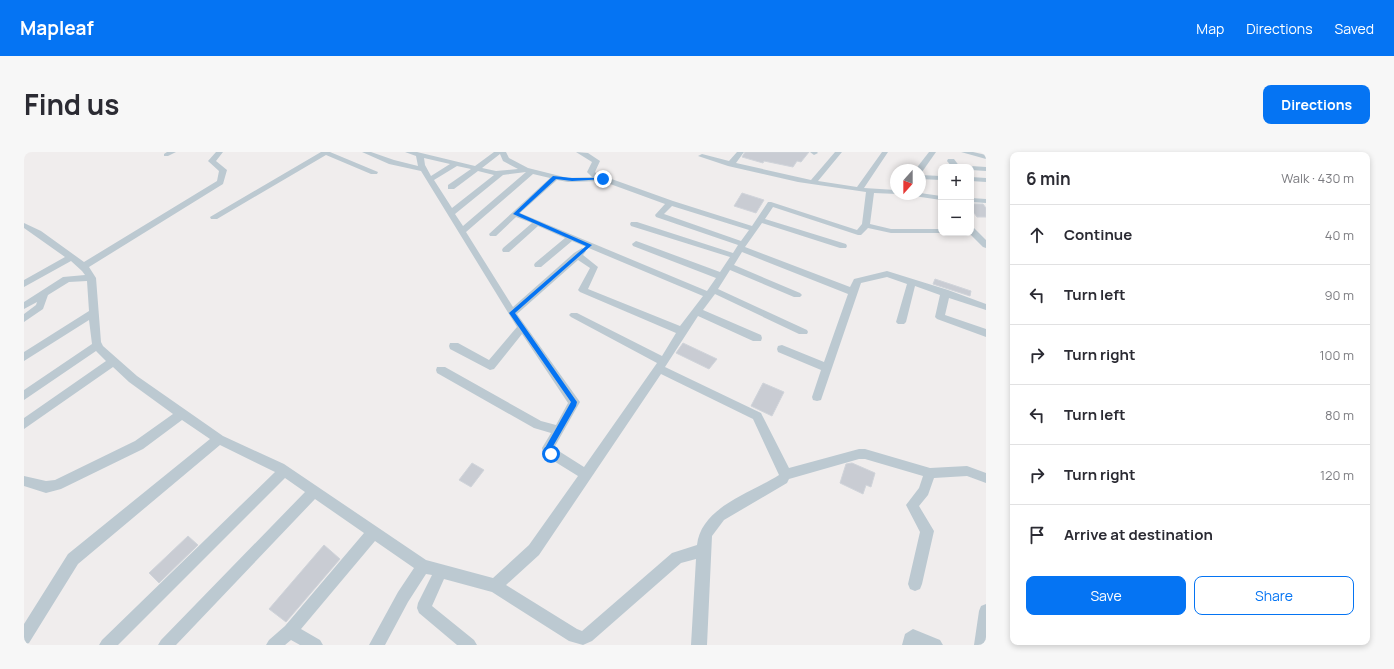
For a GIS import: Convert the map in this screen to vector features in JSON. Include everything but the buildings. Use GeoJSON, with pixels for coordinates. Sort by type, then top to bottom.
{"type":"FeatureCollection","features":[{"type":"Feature","properties":{"kind":"street"},"geometry":{"type":"LineString","coordinates":[[166,155],[173,152]]}},
{"type":"Feature","properties":{"kind":"street"},"geometry":{"type":"LineString","coordinates":[[84,266],[220,182],[222,170],[212,161],[220,152]]}},
{"type":"Feature","properties":{"kind":"street"},"geometry":{"type":"LineString","coordinates":[[214,217],[326,152],[374,172]]}},
{"type":"Feature","properties":{"kind":"street"},"geometry":{"type":"LineString","coordinates":[[365,152],[392,162],[423,169]]}},
{"type":"Feature","properties":{"kind":"street"},"geometry":{"type":"LineString","coordinates":[[451,187],[498,152]]}},
{"type":"Feature","properties":{"kind":"street"},"geometry":{"type":"LineString","coordinates":[[502,152],[506,159],[529,171],[572,180],[597,178],[606,180],[670,203],[754,229]]}},
{"type":"Feature","properties":{"kind":"street"},"geometry":{"type":"LineString","coordinates":[[579,152],[586,154],[596,161],[591,172],[597,178]]}},
{"type":"Feature","properties":{"kind":"street"},"geometry":{"type":"LineString","coordinates":[[731,164],[741,152]]}},
{"type":"Feature","properties":{"kind":"street"},"geometry":{"type":"LineString","coordinates":[[813,183],[839,152]]}},
{"type":"Feature","properties":{"kind":"street"},"geometry":{"type":"LineString","coordinates":[[859,190],[883,152]]}},
{"type":"Feature","properties":{"kind":"street"},"geometry":{"type":"LineString","coordinates":[[924,164],[933,152]]}},
{"type":"Feature","properties":{"kind":"street"},"geometry":{"type":"LineString","coordinates":[[964,152],[976,153],[986,157]]}},
{"type":"Feature","properties":{"kind":"street"},"geometry":{"type":"LineString","coordinates":[[529,171],[500,173],[475,169],[420,154],[420,162],[423,169],[512,313],[574,402],[548,448],[548,451],[586,474]]}},
{"type":"Feature","properties":{"kind":"street"},"geometry":{"type":"LineString","coordinates":[[702,156],[767,174],[813,183],[859,190],[890,192]]}},
{"type":"Feature","properties":{"kind":"street"},"geometry":{"type":"LineString","coordinates":[[430,180],[454,164]]}},
{"type":"Feature","properties":{"kind":"street"},"geometry":{"type":"LineString","coordinates":[[974,168],[986,169]]}},
{"type":"Feature","properties":{"kind":"street"},"geometry":{"type":"LineString","coordinates":[[462,231],[529,171]]}},
{"type":"Feature","properties":{"kind":"street"},"geometry":{"type":"LineString","coordinates":[[450,213],[500,173]]}},
{"type":"Feature","properties":{"kind":"street"},"geometry":{"type":"LineString","coordinates":[[493,234],[555,177]]}},
{"type":"Feature","properties":{"kind":"street"},"geometry":{"type":"LineString","coordinates":[[926,177],[938,178]]}},
{"type":"Feature","properties":{"kind":"street"},"geometry":{"type":"LineString","coordinates":[[974,179],[986,180]]}},
{"type":"Feature","properties":{"kind":"street"},"geometry":{"type":"LineString","coordinates":[[495,586],[534,550],[682,331],[711,292],[771,204],[858,233],[866,225],[870,191]]}},
{"type":"Feature","properties":{"kind":"street"},"geometry":{"type":"LineString","coordinates":[[926,192],[938,193]]}},
{"type":"Feature","properties":{"kind":"street"},"geometry":{"type":"LineString","coordinates":[[974,195],[986,196]]}},
{"type":"Feature","properties":{"kind":"street"},"geometry":{"type":"LineString","coordinates":[[926,196],[938,198]]}},
{"type":"Feature","properties":{"kind":"street"},"geometry":{"type":"LineString","coordinates":[[974,200],[986,201]]}},
{"type":"Feature","properties":{"kind":"street"},"geometry":{"type":"LineString","coordinates":[[670,203],[659,215],[797,295]]}},
{"type":"Feature","properties":{"kind":"street"},"geometry":{"type":"LineString","coordinates":[[516,214],[570,238],[711,292],[803,332]]}},
{"type":"Feature","properties":{"kind":"street"},"geometry":{"type":"LineString","coordinates":[[760,220],[843,246]]}},
{"type":"Feature","properties":{"kind":"street"},"geometry":{"type":"LineString","coordinates":[[506,250],[537,223]]}},
{"type":"Feature","properties":{"kind":"street"},"geometry":{"type":"LineString","coordinates":[[634,224],[733,258],[853,292]]}},
{"type":"Feature","properties":{"kind":"street"},"geometry":{"type":"LineString","coordinates":[[24,225],[38,233],[84,266],[90,278],[95,336],[98,345],[133,379],[181,414],[219,439],[284,470],[423,566],[495,586],[582,642],[677,558],[702,550]]}},
{"type":"Feature","properties":{"kind":"street"},"geometry":{"type":"LineString","coordinates":[[866,225],[891,231],[938,231]]}},
{"type":"Feature","properties":{"kind":"street"},"geometry":{"type":"LineString","coordinates":[[974,233],[986,245]]}},
{"type":"Feature","properties":{"kind":"street"},"geometry":{"type":"LineString","coordinates":[[538,265],[570,238]]}},
{"type":"Feature","properties":{"kind":"street"},"geometry":{"type":"LineString","coordinates":[[636,244],[733,258]]}},
{"type":"Feature","properties":{"kind":"street"},"geometry":{"type":"LineString","coordinates":[[512,313],[589,245]]}},
{"type":"Feature","properties":{"kind":"street"},"geometry":{"type":"LineString","coordinates":[[577,255],[594,267],[594,270],[584,288],[586,292],[682,331]]}},
{"type":"Feature","properties":{"kind":"street"},"geometry":{"type":"LineString","coordinates":[[24,284],[71,257]]}},
{"type":"Feature","properties":{"kind":"street"},"geometry":{"type":"LineString","coordinates":[[818,397],[857,281],[884,274],[891,275],[986,307]]}},
{"type":"Feature","properties":{"kind":"street"},"geometry":{"type":"LineString","coordinates":[[24,306],[69,278],[90,278]]}},
{"type":"Feature","properties":{"kind":"street"},"geometry":{"type":"LineString","coordinates":[[901,322],[912,282]]}},
{"type":"Feature","properties":{"kind":"street"},"geometry":{"type":"LineString","coordinates":[[945,292],[940,316],[986,333]]}},
{"type":"Feature","properties":{"kind":"street"},"geometry":{"type":"LineString","coordinates":[[24,319],[40,307],[44,294]]}},
{"type":"Feature","properties":{"kind":"street"},"geometry":{"type":"LineString","coordinates":[[696,311],[757,338]]}},
{"type":"Feature","properties":{"kind":"street"},"geometry":{"type":"LineString","coordinates":[[24,357],[93,313]]}},
{"type":"Feature","properties":{"kind":"street"},"geometry":{"type":"LineString","coordinates":[[574,315],[758,416],[785,475]]}},
{"type":"Feature","properties":{"kind":"street"},"geometry":{"type":"LineString","coordinates":[[454,346],[490,366],[522,327]]}},
{"type":"Feature","properties":{"kind":"street"},"geometry":{"type":"LineString","coordinates":[[24,396],[98,345]]}},
{"type":"Feature","properties":{"kind":"street"},"geometry":{"type":"LineString","coordinates":[[782,349],[827,368]]}},
{"type":"Feature","properties":{"kind":"street"},"geometry":{"type":"LineString","coordinates":[[24,424],[113,361]]}},
{"type":"Feature","properties":{"kind":"street"},"geometry":{"type":"LineString","coordinates":[[441,370],[538,425],[559,430]]}},
{"type":"Feature","properties":{"kind":"street"},"geometry":{"type":"LineString","coordinates":[[24,481],[46,487],[57,485],[139,445],[181,414]]}},
{"type":"Feature","properties":{"kind":"street"},"geometry":{"type":"LineString","coordinates":[[24,638],[68,565],[77,555],[219,439]]}},
{"type":"Feature","properties":{"kind":"street"},"geometry":{"type":"LineString","coordinates":[[699,645],[702,550],[706,533],[719,516],[783,479],[785,475],[859,454],[865,454],[930,473],[967,471],[986,478]]}},
{"type":"Feature","properties":{"kind":"street"},"geometry":{"type":"LineString","coordinates":[[106,645],[284,470]]}},
{"type":"Feature","properties":{"kind":"street"},"geometry":{"type":"LineString","coordinates":[[915,584],[927,530],[912,506],[924,491],[930,473]]}},
{"type":"Feature","properties":{"kind":"street"},"geometry":{"type":"LineString","coordinates":[[166,645],[314,491]]}},
{"type":"Feature","properties":{"kind":"street"},"geometry":{"type":"LineString","coordinates":[[274,645],[290,631],[374,532]]}},
{"type":"Feature","properties":{"kind":"street"},"geometry":{"type":"LineString","coordinates":[[377,645],[403,597],[423,566]]}},
{"type":"Feature","properties":{"kind":"street"},"geometry":{"type":"LineString","coordinates":[[442,571],[425,603],[424,608],[469,645]]}},
{"type":"Feature","properties":{"kind":"street"},"geometry":{"type":"LineString","coordinates":[[982,645],[986,611]]}},
{"type":"Feature","properties":{"kind":"street"},"geometry":{"type":"LineString","coordinates":[[290,631],[315,645]]}},
{"type":"Feature","properties":{"kind":"street"},"geometry":{"type":"LineString","coordinates":[[910,645],[910,639],[913,636],[935,645]]}},
{"type":"Feature","properties":{"kind":"route"},"geometry":{"type":"LineString","coordinates":[[551,454],[548,451],[548,448],[574,402],[512,313],[589,245],[516,214],[555,177],[568,180],[603,179]]}}]}
